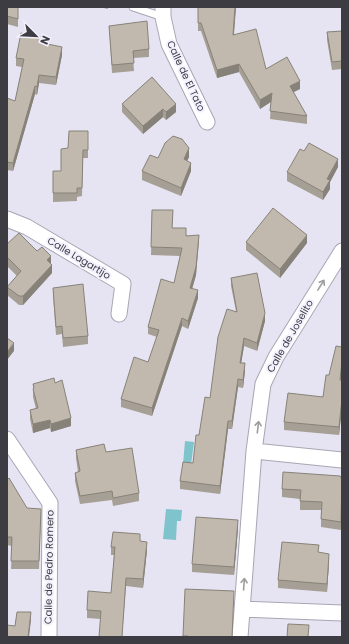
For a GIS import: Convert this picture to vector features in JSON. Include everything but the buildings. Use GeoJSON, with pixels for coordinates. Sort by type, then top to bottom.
{"type":"FeatureCollection","features":[{"type":"Feature","properties":{"kind":"street","name":"Calle de El Tato"},"geometry":{"type":"LineString","coordinates":[[163,12],[169,44],[207,122]]}},
{"type":"Feature","properties":{"kind":"street","name":"Calle Lagartijo"},"geometry":{"type":"LineString","coordinates":[[7,219],[27,227],[123,284],[119,314]]}},
{"type":"Feature","properties":{"kind":"street","name":"Calle de Joselito"},"geometry":{"type":"LineString","coordinates":[[240,637],[254,452],[263,384],[276,357],[342,251]]}},
{"type":"Feature","properties":{"kind":"street","name":"Calle de Pedro Romero"},"geometry":{"type":"LineString","coordinates":[[7,439],[50,503],[49,637]]}},
{"type":"Feature","properties":{"kind":"street"},"geometry":{"type":"LineString","coordinates":[[254,452],[342,460]]}},
{"type":"Feature","properties":{"kind":"street"},"geometry":{"type":"LineString","coordinates":[[242,609],[342,613]]}},
{"type":"Feature","properties":{"kind":"lane"},"geometry":{"type":"LineString","coordinates":[[133,7],[163,12]]}},
{"type":"Feature","properties":{"kind":"water"},"geometry":{"type":"Polygon","coordinates":[[[185,441],[194,442],[191,465],[183,464],[185,441]]]}},
{"type":"Feature","properties":{"kind":"water"},"geometry":{"type":"Polygon","coordinates":[[[166,509],[182,510],[181,521],[177,521],[176,540],[163,539],[166,509]]]}}]}
